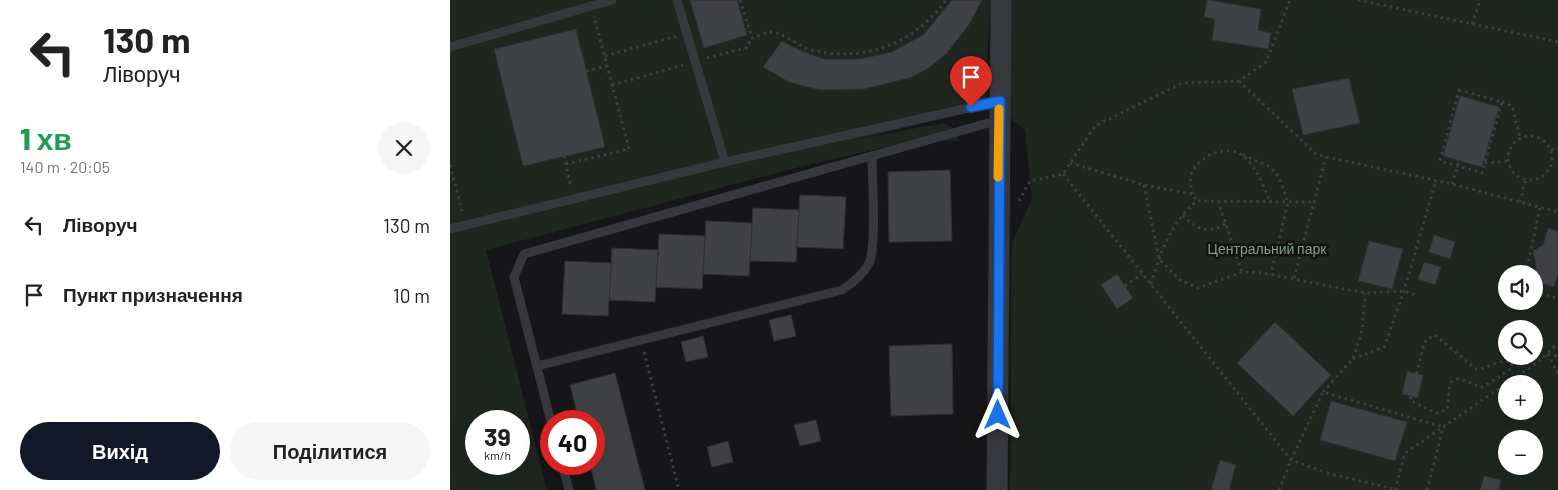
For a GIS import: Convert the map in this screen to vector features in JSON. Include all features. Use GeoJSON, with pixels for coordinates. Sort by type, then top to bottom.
{"type":"FeatureCollection","features":[{"type":"Feature","properties":{"kind":"street"},"geometry":{"type":"LineString","coordinates":[[997,490],[1001,0]]}},
{"type":"Feature","properties":{"kind":"lane"},"geometry":{"type":"LineString","coordinates":[[450,47],[612,0]]}},
{"type":"Feature","properties":{"kind":"lane"},"geometry":{"type":"LineString","coordinates":[[678,0],[725,162]]}},
{"type":"Feature","properties":{"kind":"lane"},"geometry":{"type":"LineString","coordinates":[[548,410],[514,277],[524,254],[872,156],[999,110]]}},
{"type":"Feature","properties":{"kind":"lane"},"geometry":{"type":"LineString","coordinates":[[450,229],[725,162],[999,110]]}},
{"type":"Feature","properties":{"kind":"lane"},"geometry":{"type":"LineString","coordinates":[[537,366],[842,290],[857,280],[870,262],[872,245],[872,156]]}},
{"type":"Feature","properties":{"kind":"lane"},"geometry":{"type":"LineString","coordinates":[[565,475],[569,490]]}},
{"type":"Feature","properties":{"kind":"path"},"geometry":{"type":"LineString","coordinates":[[740,0],[752,38]]}},
{"type":"Feature","properties":{"kind":"path"},"geometry":{"type":"LineString","coordinates":[[612,85],[746,48],[752,38],[771,32],[817,51],[844,54],[869,52],[898,42],[918,31],[934,16],[946,0]]}},
{"type":"Feature","properties":{"kind":"path"},"geometry":{"type":"LineString","coordinates":[[1018,202],[1030,181],[1063,174],[1095,126],[1182,83],[1239,81],[1266,62],[1290,0]]}},
{"type":"Feature","properties":{"kind":"path"},"geometry":{"type":"LineString","coordinates":[[1358,0],[1558,42]]}},
{"type":"Feature","properties":{"kind":"path"},"geometry":{"type":"LineString","coordinates":[[1472,24],[1480,0]]}},
{"type":"Feature","properties":{"kind":"path"},"geometry":{"type":"LineString","coordinates":[[566,164],[629,149],[591,6]]}},
{"type":"Feature","properties":{"kind":"path"},"geometry":{"type":"LineString","coordinates":[[605,56],[687,33]]}},
{"type":"Feature","properties":{"kind":"path"},"geometry":{"type":"LineString","coordinates":[[586,71],[607,66]]}},
{"type":"Feature","properties":{"kind":"path"},"geometry":{"type":"LineString","coordinates":[[1239,81],[1318,155],[1436,180],[1558,212]]}},
{"type":"Feature","properties":{"kind":"path"},"geometry":{"type":"LineString","coordinates":[[1502,102],[1482,174],[1440,162],[1459,90],[1502,102],[1512,106],[1520,138]]}},
{"type":"Feature","properties":{"kind":"path"},"geometry":{"type":"LineString","coordinates":[[1528,136],[1542,139],[1551,150],[1552,157],[1548,170],[1537,179],[1526,179],[1512,170],[1508,161],[1510,148],[1520,138],[1528,136]]}},
{"type":"Feature","properties":{"kind":"path"},"geometry":{"type":"LineString","coordinates":[[1551,150],[1558,148]]}},
{"type":"Feature","properties":{"kind":"path"},"geometry":{"type":"LineString","coordinates":[[1197,201],[1192,194],[1191,175],[1201,161],[1213,154],[1228,149],[1270,167],[1279,177],[1288,202],[1270,274]]}},
{"type":"Feature","properties":{"kind":"path"},"geometry":{"type":"LineString","coordinates":[[1243,155],[1258,175],[1270,201]]}},
{"type":"Feature","properties":{"kind":"path"},"geometry":{"type":"LineString","coordinates":[[564,156],[573,199]]}},
{"type":"Feature","properties":{"kind":"path"},"geometry":{"type":"LineString","coordinates":[[1294,278],[1326,157]]}},
{"type":"Feature","properties":{"kind":"path"},"geometry":{"type":"LineString","coordinates":[[1452,184],[1459,160]]}},
{"type":"Feature","properties":{"kind":"path"},"geometry":{"type":"LineString","coordinates":[[1485,163],[1508,161]]}},
{"type":"Feature","properties":{"kind":"path"},"geometry":{"type":"LineString","coordinates":[[1070,163],[1144,184],[1192,194]]}},
{"type":"Feature","properties":{"kind":"path"},"geometry":{"type":"LineString","coordinates":[[450,165],[466,225]]}},
{"type":"Feature","properties":{"kind":"path"},"geometry":{"type":"LineString","coordinates":[[1063,174],[1290,460],[1322,471]]}},
{"type":"Feature","properties":{"kind":"path"},"geometry":{"type":"LineString","coordinates":[[1520,202],[1526,179]]}},
{"type":"Feature","properties":{"kind":"path"},"geometry":{"type":"LineString","coordinates":[[1353,359],[1384,347],[1404,291],[1436,180]]}},
{"type":"Feature","properties":{"kind":"path"},"geometry":{"type":"LineString","coordinates":[[1144,184],[1159,259],[1180,280],[1198,288],[1242,272],[1294,278],[1365,293],[1404,291],[1416,295]]}},
{"type":"Feature","properties":{"kind":"path"},"geometry":{"type":"LineString","coordinates":[[1151,284],[1162,248],[1184,215],[1197,201],[1314,202]]}},
{"type":"Feature","properties":{"kind":"path"},"geometry":{"type":"LineString","coordinates":[[1218,201],[1242,272]]}},
{"type":"Feature","properties":{"kind":"path"},"geometry":{"type":"LineString","coordinates":[[1528,265],[1540,207]]}},
{"type":"Feature","properties":{"kind":"path"},"geometry":{"type":"LineString","coordinates":[[1184,215],[1192,225],[1202,230],[1209,230],[1225,224]]}},
{"type":"Feature","properties":{"kind":"path"},"geometry":{"type":"LineString","coordinates":[[1125,286],[1142,274]]}},
{"type":"Feature","properties":{"kind":"path"},"geometry":{"type":"LineString","coordinates":[[1279,490],[1290,460],[1324,392],[1353,359],[1362,331],[1365,293]]}},
{"type":"Feature","properties":{"kind":"path"},"geometry":{"type":"LineString","coordinates":[[1543,294],[1558,298]]}},
{"type":"Feature","properties":{"kind":"path"},"geometry":{"type":"LineString","coordinates":[[1431,336],[1440,337],[1476,369],[1482,369],[1504,361],[1509,361],[1513,365],[1510,371],[1483,387],[1459,378],[1454,380],[1450,383],[1447,410],[1443,412],[1436,413],[1413,403],[1410,400],[1414,386],[1424,344],[1431,336]]}},
{"type":"Feature","properties":{"kind":"path"},"geometry":{"type":"LineString","coordinates":[[641,339],[679,490]]}},
{"type":"Feature","properties":{"kind":"path"},"geometry":{"type":"LineString","coordinates":[[1519,375],[1548,354],[1558,343]]}},
{"type":"Feature","properties":{"kind":"path"},"geometry":{"type":"LineString","coordinates":[[1548,354],[1558,356]]}},
{"type":"Feature","properties":{"kind":"path"},"geometry":{"type":"LineString","coordinates":[[1548,354],[1558,374]]}},
{"type":"Feature","properties":{"kind":"path"},"geometry":{"type":"LineString","coordinates":[[1327,473],[1396,490],[1405,452],[1498,390]]}},
{"type":"Feature","properties":{"kind":"path"},"geometry":{"type":"LineString","coordinates":[[1324,392],[1443,428]]}},
{"type":"Feature","properties":{"kind":"path"},"geometry":{"type":"LineString","coordinates":[[1427,490],[1443,428]]}},
{"type":"Feature","properties":{"kind":"green space"},"geometry":{"type":"Polygon","coordinates":[[[450,0],[990,0],[985,108],[855,140],[943,123],[956,129],[958,141],[915,140],[803,166],[486,250],[527,410],[465,410],[465,475],[530,475],[530,423],[540,462],[540,475],[543,475],[547,490],[450,490],[450,0]]]}},
{"type":"Feature","properties":{"kind":"green space","name":"Центральний парк"},"geometry":{"type":"Polygon","coordinates":[[[1010,0],[1558,0],[1558,490],[1010,490],[1012,243],[1032,199],[1025,130],[1009,117],[1010,0]]]}},
{"type":"Feature","properties":{"kind":"building"},"geometry":{"type":"Polygon","coordinates":[[[690,0],[737,0],[747,35],[704,48],[690,0]]]}},
{"type":"Feature","properties":{"kind":"building"},"geometry":{"type":"Polygon","coordinates":[[[952,0],[982,0],[970,23],[947,53],[927,69],[909,78],[863,89],[820,90],[789,82],[763,67],[782,41],[799,50],[824,59],[860,59],[892,52],[923,35],[952,0]]]}},
{"type":"Feature","properties":{"kind":"building"},"geometry":{"type":"Polygon","coordinates":[[[1207,0],[1261,9],[1258,30],[1271,33],[1268,49],[1212,40],[1215,19],[1204,17],[1207,0]]]}},
{"type":"Feature","properties":{"kind":"building"},"geometry":{"type":"Polygon","coordinates":[[[576,29],[605,147],[523,166],[494,49],[576,29]]]}},
{"type":"Feature","properties":{"kind":"building"},"geometry":{"type":"Polygon","coordinates":[[[1349,78],[1360,123],[1303,135],[1292,89],[1349,78]]]}},
{"type":"Feature","properties":{"kind":"building"},"geometry":{"type":"Polygon","coordinates":[[[1460,96],[1499,107],[1482,167],[1443,156],[1460,96]]]}},
{"type":"Feature","properties":{"kind":"building"},"geometry":{"type":"Polygon","coordinates":[[[950,170],[952,241],[889,242],[888,172],[950,170]]]}},
{"type":"Feature","properties":{"kind":"building"},"geometry":{"type":"Polygon","coordinates":[[[800,195],[846,197],[843,249],[797,247],[800,195]]]}},
{"type":"Feature","properties":{"kind":"building"},"geometry":{"type":"Polygon","coordinates":[[[753,208],[799,210],[796,262],[750,261],[753,208]]]}},
{"type":"Feature","properties":{"kind":"building"},"geometry":{"type":"Polygon","coordinates":[[[706,221],[752,223],[749,276],[703,274],[706,221]]]}},
{"type":"Feature","properties":{"kind":"building"},"geometry":{"type":"Polygon","coordinates":[[[1548,228],[1558,231],[1558,274],[1554,287],[1543,284],[1543,265],[1536,265],[1533,251],[1543,245],[1548,228]]]}},
{"type":"Feature","properties":{"kind":"building"},"geometry":{"type":"Polygon","coordinates":[[[659,234],[705,236],[702,289],[656,287],[659,234]]]}},
{"type":"Feature","properties":{"kind":"building"},"geometry":{"type":"Polygon","coordinates":[[[1434,235],[1455,242],[1450,259],[1429,252],[1434,235]]]}},
{"type":"Feature","properties":{"kind":"building"},"geometry":{"type":"Polygon","coordinates":[[[1369,241],[1403,249],[1392,289],[1358,281],[1369,241]]]}},
{"type":"Feature","properties":{"kind":"building"},"geometry":{"type":"Polygon","coordinates":[[[612,248],[658,250],[655,302],[609,300],[612,248]]]}},
{"type":"Feature","properties":{"kind":"building"},"geometry":{"type":"Polygon","coordinates":[[[565,261],[611,263],[608,316],[562,314],[565,261]]]}},
{"type":"Feature","properties":{"kind":"building"},"geometry":{"type":"Polygon","coordinates":[[[1424,262],[1441,267],[1435,285],[1418,279],[1424,262]]]}},
{"type":"Feature","properties":{"kind":"building"},"geometry":{"type":"Polygon","coordinates":[[[1117,274],[1133,298],[1117,309],[1101,285],[1117,274]]]}},
{"type":"Feature","properties":{"kind":"building"},"geometry":{"type":"Polygon","coordinates":[[[791,315],[796,336],[774,341],[769,320],[791,315]]]}},
{"type":"Feature","properties":{"kind":"building"},"geometry":{"type":"Polygon","coordinates":[[[1275,322],[1331,375],[1293,416],[1237,363],[1275,322]]]}},
{"type":"Feature","properties":{"kind":"building"},"geometry":{"type":"Polygon","coordinates":[[[703,336],[708,357],[686,362],[681,342],[703,336]]]}},
{"type":"Feature","properties":{"kind":"building"},"geometry":{"type":"Polygon","coordinates":[[[952,344],[953,414],[891,416],[889,346],[952,344]]]}},
{"type":"Feature","properties":{"kind":"building"},"geometry":{"type":"Polygon","coordinates":[[[1407,371],[1423,375],[1418,398],[1402,394],[1407,371]]]}},
{"type":"Feature","properties":{"kind":"building"},"geometry":{"type":"Polygon","coordinates":[[[615,373],[645,490],[596,490],[593,475],[605,475],[605,410],[576,410],[570,385],[615,373]]]}},
{"type":"Feature","properties":{"kind":"building"},"geometry":{"type":"Polygon","coordinates":[[[1331,401],[1407,422],[1395,461],[1320,440],[1331,401]]]}},
{"type":"Feature","properties":{"kind":"building"},"geometry":{"type":"Polygon","coordinates":[[[816,420],[821,441],[800,446],[794,425],[816,420]]]}},
{"type":"Feature","properties":{"kind":"building"},"geometry":{"type":"Polygon","coordinates":[[[728,441],[733,462],[712,467],[707,447],[728,441]]]}},
{"type":"Feature","properties":{"kind":"building"},"geometry":{"type":"Polygon","coordinates":[[[1220,460],[1236,465],[1229,490],[1211,490],[1220,460]]]}},
{"type":"Feature","properties":{"kind":"building"},"geometry":{"type":"Polygon","coordinates":[[[1484,476],[1501,480],[1499,490],[1480,490],[1484,476]]]}},
{"type":"Feature","properties":{"kind":"slow traffic"},"geometry":{"type":"LineString","coordinates":[[998,177],[999,109]]}},
{"type":"Feature","properties":{"kind":"route"},"geometry":{"type":"LineString","coordinates":[[971,107],[1000,101],[998,415]]}}]}
